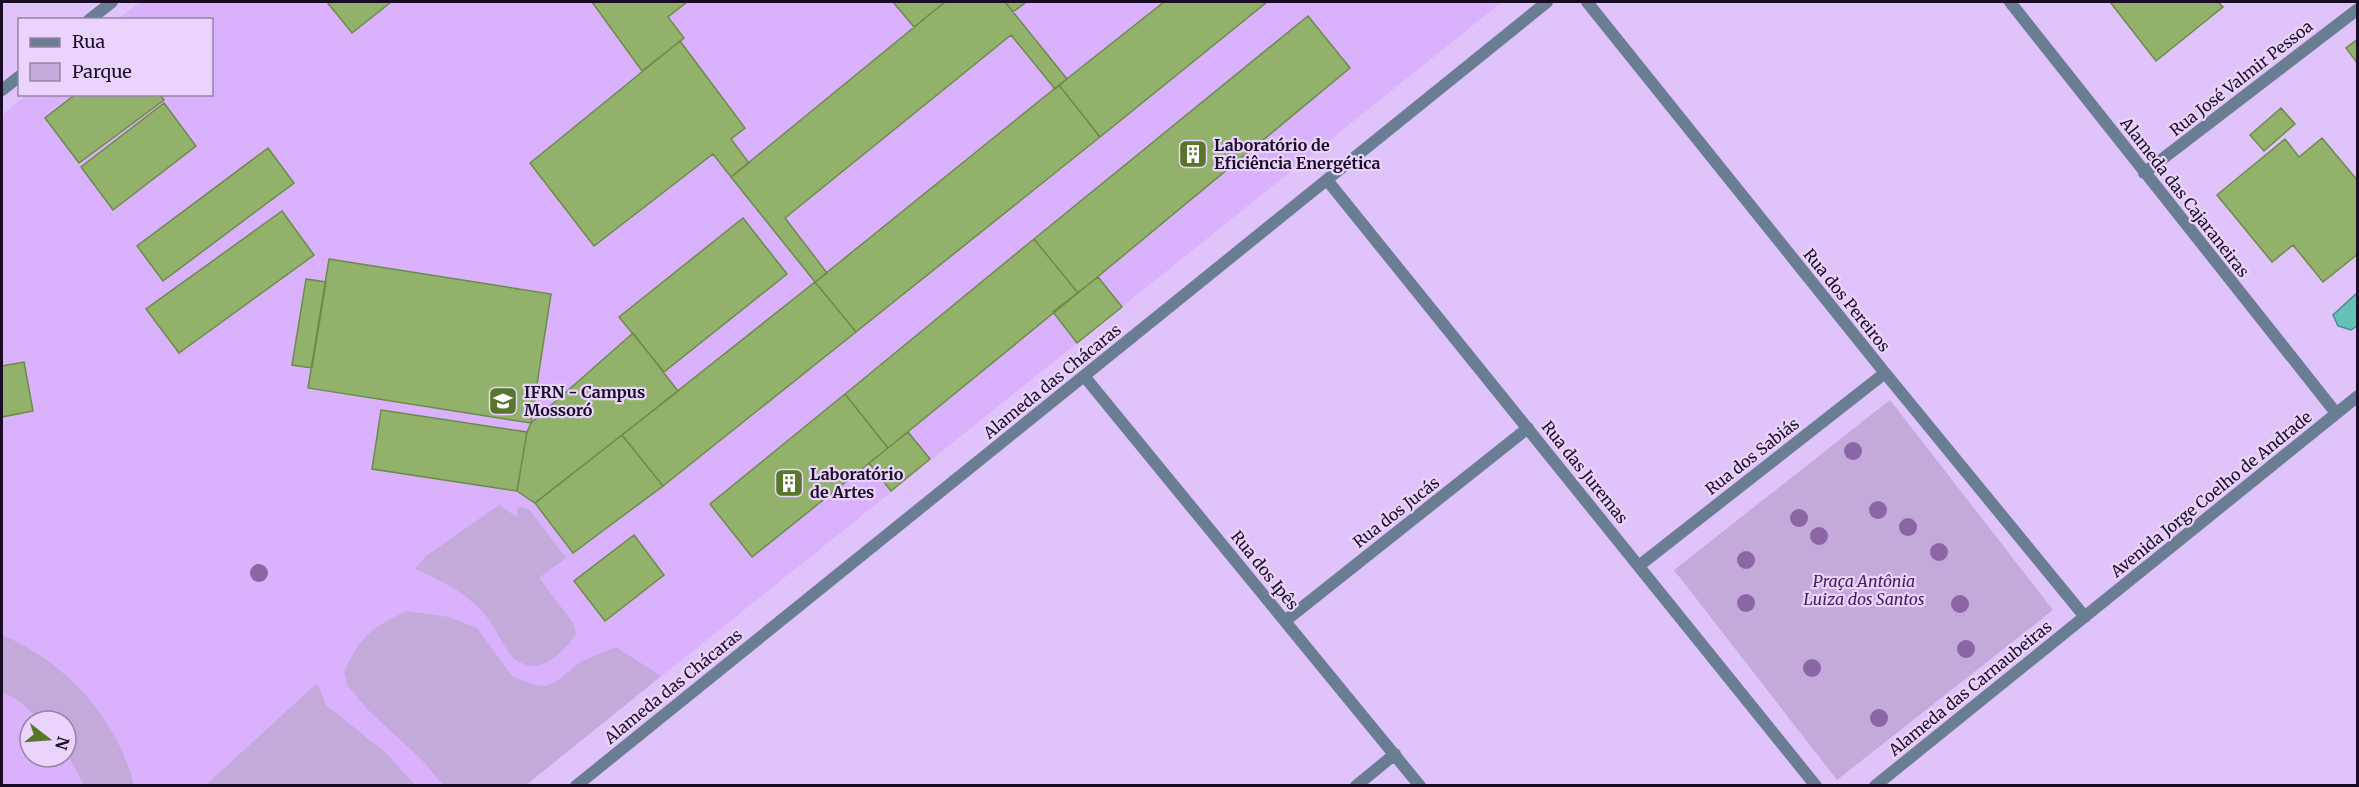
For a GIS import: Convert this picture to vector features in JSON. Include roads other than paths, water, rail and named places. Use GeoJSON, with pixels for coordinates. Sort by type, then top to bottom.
{"type":"FeatureCollection","features":[{"type":"Feature","properties":{"kind":"street"},"geometry":{"type":"LineString","coordinates":[[92,18],[112,2]]}},
{"type":"Feature","properties":{"kind":"street","name":"Alameda das Chácaras"},"geometry":{"type":"LineString","coordinates":[[576,786],[1547,2]]}},
{"type":"Feature","properties":{"kind":"street","name":"Rua dos Pereiros"},"geometry":{"type":"LineString","coordinates":[[1587,2],[1885,373],[2085,617]]}},
{"type":"Feature","properties":{"kind":"street","name":"Alameda das Cajaraneiras"},"geometry":{"type":"LineString","coordinates":[[2010,2],[2336,413]]}},
{"type":"Feature","properties":{"kind":"street","name":"Rua José Valmir Pessoa"},"geometry":{"type":"LineString","coordinates":[[2144,173],[2358,9]]}},
{"type":"Feature","properties":{"kind":"street"},"geometry":{"type":"LineString","coordinates":[[2,90],[18,78]]}},
{"type":"Feature","properties":{"kind":"street","name":"Rua das Juremas"},"geometry":{"type":"LineString","coordinates":[[1327,180],[1640,565],[1816,786]]}},
{"type":"Feature","properties":{"kind":"street","name":"Rua dos Sabiás"},"geometry":{"type":"LineString","coordinates":[[1640,565],[1885,373]]}},
{"type":"Feature","properties":{"kind":"street","name":"Rua dos Ipês"},"geometry":{"type":"LineString","coordinates":[[1084,376],[1420,786]]}},
{"type":"Feature","properties":{"kind":"street","name":"Avenida Jorge Coelho de Andrade"},"geometry":{"type":"LineString","coordinates":[[2085,617],[2358,396]]}},
{"type":"Feature","properties":{"kind":"street","name":"Rua dos Jucás"},"geometry":{"type":"LineString","coordinates":[[1285,621],[1528,428]]}},
{"type":"Feature","properties":{"kind":"street","name":"Alameda das Carnaubeiras"},"geometry":{"type":"LineString","coordinates":[[1875,786],[2085,617]]}},
{"type":"Feature","properties":{"kind":"street"},"geometry":{"type":"LineString","coordinates":[[1356,786],[1395,754]]}},
{"type":"Feature","properties":{"kind":"place","name":"Laboratório de Eficiência Energética"},"geometry":{"type":"Point","coordinates":[1193,154]}},
{"type":"Feature","properties":{"kind":"place","name":"IFRN - Campus Mossoró"},"geometry":{"type":"Point","coordinates":[503,401]}},
{"type":"Feature","properties":{"kind":"place","name":"Laboratório de Artes"},"geometry":{"type":"Point","coordinates":[789,483]}},
{"type":"Feature","properties":{"kind":"park label","name":"Praça Antônia Luiza dos Santos"},"geometry":{"type":"Point","coordinates":[1864,590]}}]}
